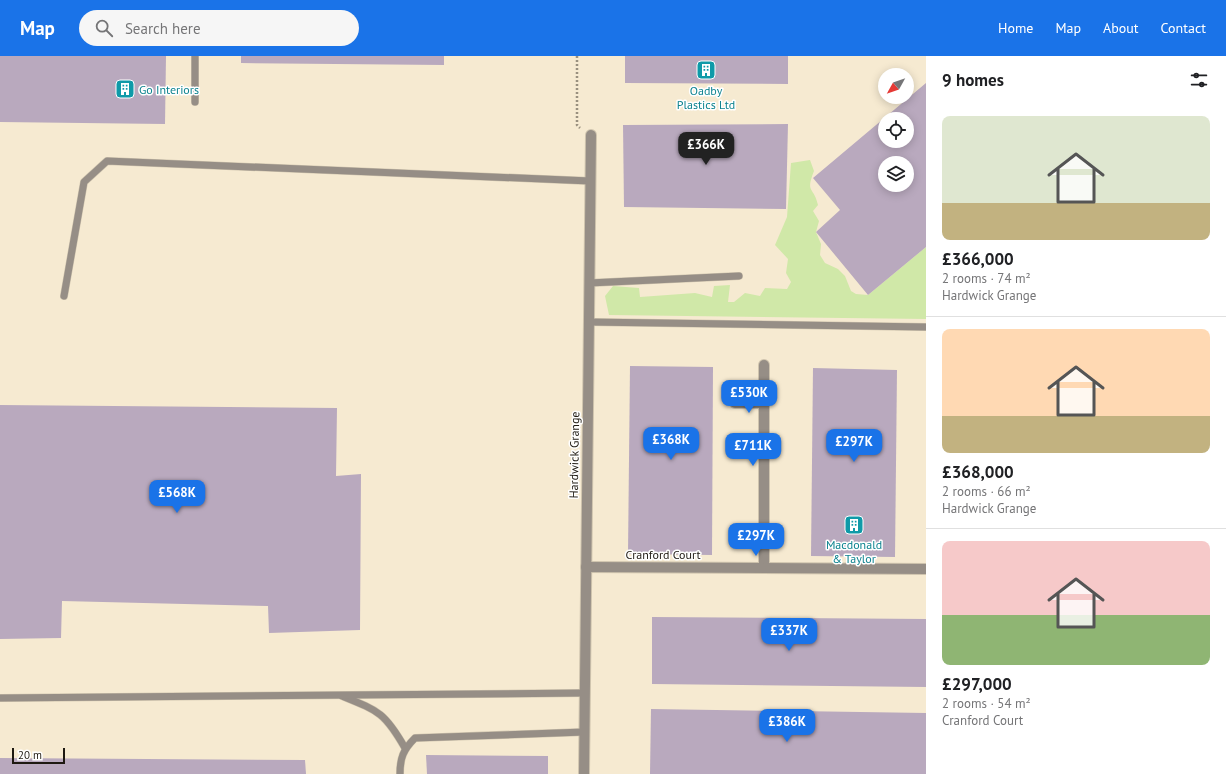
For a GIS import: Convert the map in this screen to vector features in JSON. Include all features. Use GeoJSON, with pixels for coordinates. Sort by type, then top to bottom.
{"type":"FeatureCollection","features":[{"type":"Feature","properties":{"kind":"street","name":"Hardwick Grange"},"geometry":{"type":"LineString","coordinates":[[584,774],[591,135]]}},
{"type":"Feature","properties":{"kind":"street"},"geometry":{"type":"LineString","coordinates":[[764,365],[764,568]]}},
{"type":"Feature","properties":{"kind":"street"},"geometry":{"type":"LineString","coordinates":[[735,403],[764,403]]}},
{"type":"Feature","properties":{"kind":"street","name":"Cranford Court"},"geometry":{"type":"LineString","coordinates":[[586,567],[926,569]]}},
{"type":"Feature","properties":{"kind":"lane"},"geometry":{"type":"LineString","coordinates":[[195,56],[195,102]]}},
{"type":"Feature","properties":{"kind":"lane"},"geometry":{"type":"LineString","coordinates":[[64,296],[84,182],[107,161],[590,181]]}},
{"type":"Feature","properties":{"kind":"lane"},"geometry":{"type":"LineString","coordinates":[[589,283],[739,276]]}},
{"type":"Feature","properties":{"kind":"lane"},"geometry":{"type":"LineString","coordinates":[[589,322],[926,327]]}},
{"type":"Feature","properties":{"kind":"lane"},"geometry":{"type":"LineString","coordinates":[[0,698],[584,693]]}},
{"type":"Feature","properties":{"kind":"lane"},"geometry":{"type":"LineString","coordinates":[[338,695],[378,712],[391,724],[405,748]]}},
{"type":"Feature","properties":{"kind":"lane"},"geometry":{"type":"LineString","coordinates":[[400,774],[400,764],[405,748],[415,738],[584,732]]}},
{"type":"Feature","properties":{"kind":"path"},"geometry":{"type":"LineString","coordinates":[[577,56],[577,125],[591,135]]}},
{"type":"Feature","properties":{"kind":"green space"},"geometry":{"type":"Polygon","coordinates":[[[810,160],[814,171],[811,178],[810,187],[818,205],[813,211],[819,221],[816,232],[821,244],[820,255],[825,263],[838,269],[845,276],[851,291],[856,294],[868,295],[926,247],[926,319],[609,315],[605,296],[613,286],[639,288],[640,297],[695,293],[712,297],[714,286],[730,285],[728,302],[734,302],[745,293],[760,296],[765,288],[787,289],[791,282],[786,273],[788,259],[775,245],[787,217],[791,163],[810,160]]]}},
{"type":"Feature","properties":{"kind":"building"},"geometry":{"type":"Polygon","coordinates":[[[0,56],[166,56],[165,124],[0,122],[0,56]]]}},
{"type":"Feature","properties":{"kind":"building"},"geometry":{"type":"Polygon","coordinates":[[[241,56],[444,56],[444,65],[241,63],[241,56]]]}},
{"type":"Feature","properties":{"kind":"building","name":"Oadby Plastics Ltd"},"geometry":{"type":"Polygon","coordinates":[[[625,56],[788,56],[788,84],[625,83],[625,56]]]}},
{"type":"Feature","properties":{"kind":"building"},"geometry":{"type":"Polygon","coordinates":[[[926,83],[926,247],[868,295],[816,232],[840,210],[813,178],[878,123],[878,148],[914,148],[914,112],[892,112],[901,104],[914,104],[914,93],[926,83]]]}},
{"type":"Feature","properties":{"kind":"building"},"geometry":{"type":"Polygon","coordinates":[[[788,124],[786,209],[624,207],[623,125],[788,124]]]}},
{"type":"Feature","properties":{"kind":"building"},"geometry":{"type":"Polygon","coordinates":[[[630,366],[713,367],[712,555],[628,554],[630,366]]]}},
{"type":"Feature","properties":{"kind":"building"},"geometry":{"type":"Polygon","coordinates":[[[813,368],[897,370],[895,557],[811,556],[813,368]]]}},
{"type":"Feature","properties":{"kind":"building"},"geometry":{"type":"Polygon","coordinates":[[[0,405],[337,408],[336,476],[361,474],[360,630],[269,633],[268,606],[62,601],[61,638],[0,639],[0,405]]]}},
{"type":"Feature","properties":{"kind":"building"},"geometry":{"type":"Polygon","coordinates":[[[652,617],[926,619],[926,687],[652,684],[652,617]]]}},
{"type":"Feature","properties":{"kind":"building"},"geometry":{"type":"Polygon","coordinates":[[[651,709],[926,713],[926,774],[650,774],[651,709]]]}},
{"type":"Feature","properties":{"kind":"building"},"geometry":{"type":"Polygon","coordinates":[[[426,755],[548,756],[548,774],[427,774],[426,755]]]}},
{"type":"Feature","properties":{"kind":"building"},"geometry":{"type":"Polygon","coordinates":[[[0,758],[305,760],[306,774],[0,774],[0,758]]]}},
{"type":"Feature","properties":{"kind":"place","name":"Oadby Plastics Ltd"},"geometry":{"type":"Point","coordinates":[706,70]}},
{"type":"Feature","properties":{"kind":"place","name":"Go Interiors"},"geometry":{"type":"Point","coordinates":[125,89]}},
{"type":"Feature","properties":{"kind":"place","name":"Macdonald & Taylor"},"geometry":{"type":"Point","coordinates":[854,525]}}]}
